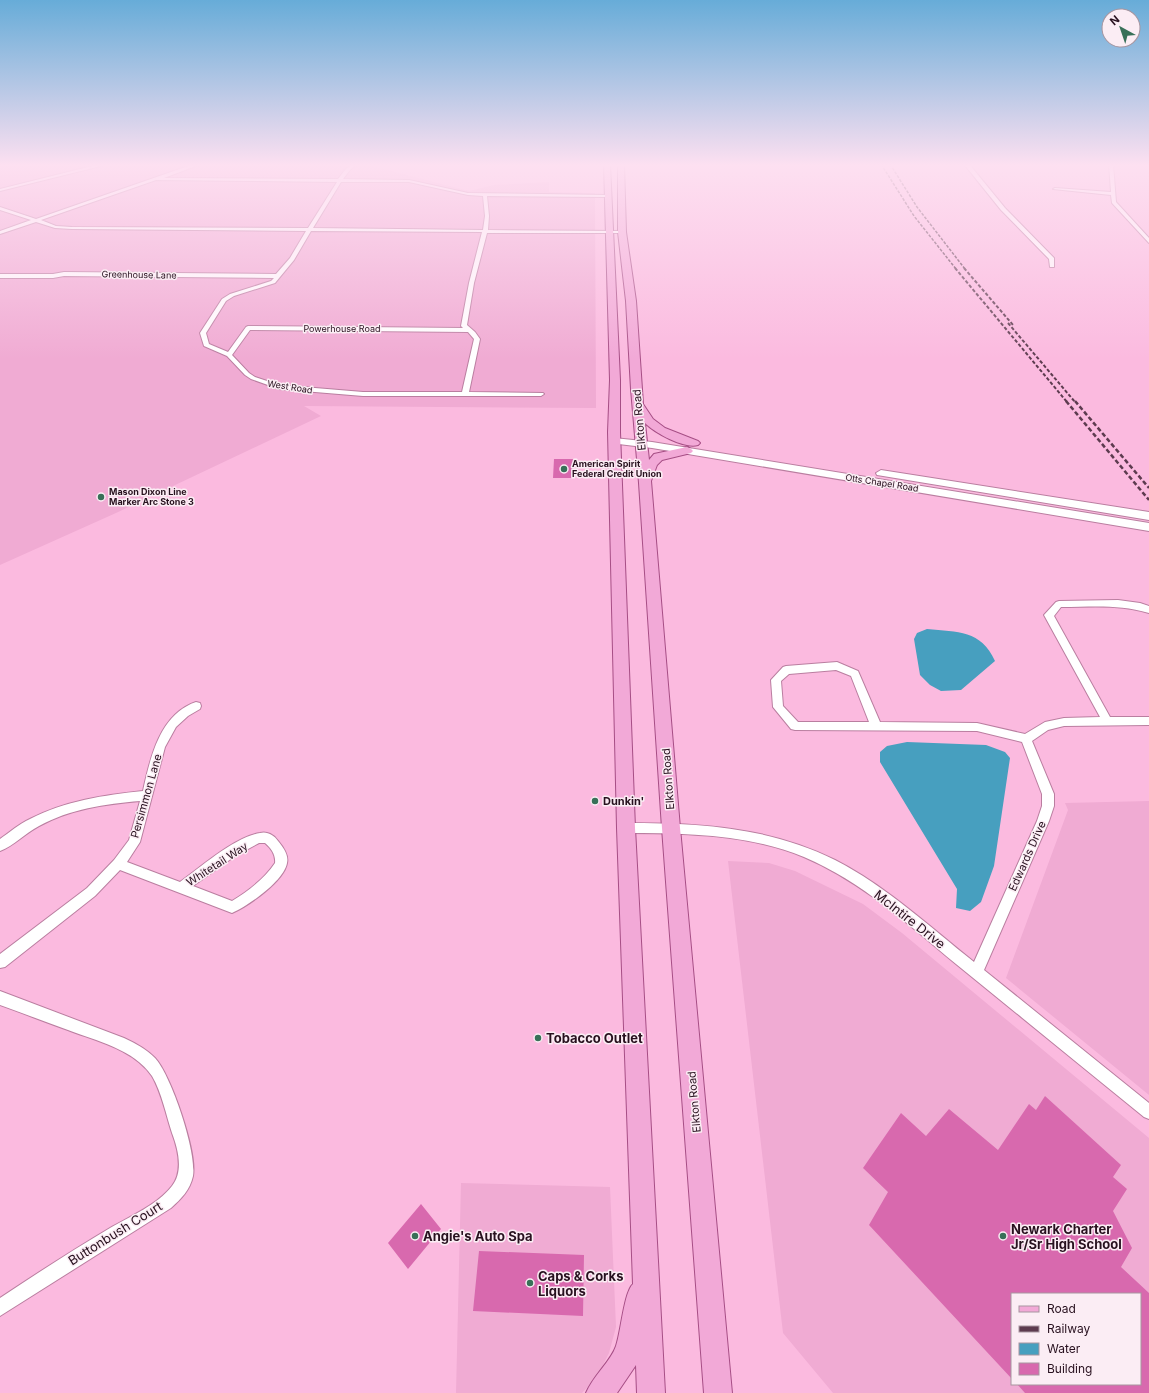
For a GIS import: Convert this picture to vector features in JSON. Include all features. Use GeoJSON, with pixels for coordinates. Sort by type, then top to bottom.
{"type":"FeatureCollection","features":[{"type":"Feature","properties":{"kind":"main road","name":"Elkton Road"},"geometry":{"type":"LineString","coordinates":[[614,229],[631,301],[671,828],[718,1393]]}},
{"type":"Feature","properties":{"kind":"main road","name":"Elkton Road"},"geometry":{"type":"LineString","coordinates":[[615,229],[614,437],[626,828],[651,1393]]}},
{"type":"Feature","properties":{"kind":"main road"},"geometry":{"type":"LineString","coordinates":[[638,405],[646,419],[655,428],[691,447]]}},
{"type":"Feature","properties":{"kind":"main road","name":"Otts Chapel Road"},"geometry":{"type":"LineString","coordinates":[[614,437],[691,447],[1149,516]]}},
{"type":"Feature","properties":{"kind":"main road"},"geometry":{"type":"LineString","coordinates":[[645,483],[651,464],[656,459],[691,447]]}},
{"type":"Feature","properties":{"kind":"main road","name":"Otts Chapel Road"},"geometry":{"type":"LineString","coordinates":[[691,447],[1149,527]]}},
{"type":"Feature","properties":{"kind":"main road"},"geometry":{"type":"LineString","coordinates":[[600,1393],[628,1353],[646,1268]]}},
{"type":"Feature","properties":{"kind":"street"},"geometry":{"type":"LineString","coordinates":[[0,233],[12,229]]}},
{"type":"Feature","properties":{"kind":"street"},"geometry":{"type":"LineString","coordinates":[[192,229],[615,232]]}},
{"type":"Feature","properties":{"kind":"street"},"geometry":{"type":"LineString","coordinates":[[1023,229],[1052,259],[1052,266]]}},
{"type":"Feature","properties":{"kind":"street"},"geometry":{"type":"LineString","coordinates":[[1138,229],[1149,241]]}},
{"type":"Feature","properties":{"kind":"street","name":"West Road"},"geometry":{"type":"LineString","coordinates":[[310,230],[292,259],[273,282],[232,295],[224,300],[204,329],[203,332],[206,345],[229,355],[247,374],[265,383],[279,387],[363,394],[541,394]]}},
{"type":"Feature","properties":{"kind":"street"},"geometry":{"type":"LineString","coordinates":[[465,394],[477,339],[473,332],[464,326],[473,278],[485,231]]}},
{"type":"Feature","properties":{"kind":"street","name":"Greenhouse Lane"},"geometry":{"type":"LineString","coordinates":[[0,276],[53,276],[64,274],[278,276]]}},
{"type":"Feature","properties":{"kind":"street","name":"Powerhouse Road"},"geometry":{"type":"LineString","coordinates":[[229,355],[248,328],[468,330]]}},
{"type":"Feature","properties":{"kind":"street"},"geometry":{"type":"LineString","coordinates":[[1107,721],[1049,615],[1059,604],[1128,605],[1141,606],[1149,610]]}},
{"type":"Feature","properties":{"kind":"street"},"geometry":{"type":"LineString","coordinates":[[876,726],[855,674],[845,668],[837,666],[786,670],[776,680],[778,707],[795,726],[977,727],[1026,739],[1045,726],[1058,724],[1107,721],[1149,722]]}},
{"type":"Feature","properties":{"kind":"street","name":"Persimmon Lane"},"geometry":{"type":"LineString","coordinates":[[0,962],[92,892],[118,864],[134,842],[153,768],[167,732],[178,718],[196,706]]}},
{"type":"Feature","properties":{"kind":"street","name":"Edwards Drive"},"geometry":{"type":"LineString","coordinates":[[977,971],[1040,828],[1048,806],[1048,794],[1026,739]]}},
{"type":"Feature","properties":{"kind":"street"},"geometry":{"type":"LineString","coordinates":[[0,846],[38,820],[80,804],[115,798],[147,795]]}},
{"type":"Feature","properties":{"kind":"street","name":"McIntire Drive"},"geometry":{"type":"LineString","coordinates":[[626,828],[706,829],[776,841],[830,864],[862,883],[902,912],[977,971],[1149,1112]]}},
{"type":"Feature","properties":{"kind":"street","name":"Whitetail Way"},"geometry":{"type":"LineString","coordinates":[[118,864],[232,907],[238,905],[278,869],[281,859],[280,852],[270,839],[265,837],[257,839],[245,844],[182,887]]}},
{"type":"Feature","properties":{"kind":"street","name":"Buttonbush Court"},"geometry":{"type":"LineString","coordinates":[[0,998],[119,1043],[136,1050],[146,1058],[153,1066],[169,1095],[183,1147],[186,1168],[180,1189],[164,1204],[144,1218],[46,1276],[0,1308]]}},
{"type":"Feature","properties":{"kind":"shaded area"},"geometry":{"type":"Polygon","coordinates":[[[0,229],[595,229],[596,408],[304,406],[321,416],[116,513],[0,565],[0,229]]]}},
{"type":"Feature","properties":{"kind":"shaded area"},"geometry":{"type":"Polygon","coordinates":[[[1149,801],[1149,1095],[1006,978],[1068,810],[1065,803],[1149,801]]]}},
{"type":"Feature","properties":{"kind":"shaded area"},"geometry":{"type":"Polygon","coordinates":[[[728,861],[769,863],[795,871],[863,904],[902,933],[1149,1138],[1149,1393],[833,1393],[783,1333],[728,861]]]}},
{"type":"Feature","properties":{"kind":"shaded area"},"geometry":{"type":"Polygon","coordinates":[[[461,1183],[610,1187],[616,1327],[609,1353],[597,1377],[582,1393],[456,1393],[461,1183]]]}},
{"type":"Feature","properties":{"kind":"water"},"geometry":{"type":"Polygon","coordinates":[[[927,629],[958,632],[976,638],[983,643],[995,661],[961,690],[941,691],[930,685],[920,675],[914,639],[917,633],[927,629]]]}},
{"type":"Feature","properties":{"kind":"water"},"geometry":{"type":"Polygon","coordinates":[[[907,742],[986,745],[1005,752],[1010,758],[994,866],[981,902],[970,911],[956,908],[957,889],[880,762],[880,752],[887,746],[907,742]]]}},
{"type":"Feature","properties":{"kind":"building","name":"American Spirit Federal Credit Union"},"geometry":{"type":"Polygon","coordinates":[[[554,459],[574,459],[573,478],[553,478],[554,459]]]}},
{"type":"Feature","properties":{"kind":"building","name":"Newark Charter Jr/Sr High School"},"geometry":{"type":"Polygon","coordinates":[[[1045,1096],[1121,1165],[1113,1177],[1127,1189],[1113,1211],[1132,1248],[1121,1267],[1149,1293],[1149,1393],[1025,1393],[1018,1385],[1141,1385],[1141,1293],[1011,1293],[1011,1378],[869,1225],[888,1192],[863,1168],[901,1113],[926,1136],[949,1109],[998,1150],[1029,1104],[1036,1110],[1045,1096]]]}},
{"type":"Feature","properties":{"kind":"building","name":"Angie's Auto Spa"},"geometry":{"type":"Polygon","coordinates":[[[421,1204],[441,1229],[408,1269],[388,1243],[421,1204]]]}},
{"type":"Feature","properties":{"kind":"building","name":"Caps & Corks Liquors"},"geometry":{"type":"Polygon","coordinates":[[[479,1251],[584,1255],[583,1316],[473,1311],[479,1251]]]}},
{"type":"Feature","properties":{"kind":"railway"},"geometry":{"type":"LineString","coordinates":[[924,229],[956,269]]}},
{"type":"Feature","properties":{"kind":"railway"},"geometry":{"type":"LineString","coordinates":[[934,229],[965,269]]}},
{"type":"Feature","properties":{"kind":"railway"},"geometry":{"type":"LineString","coordinates":[[955,268],[1067,402]]}},
{"type":"Feature","properties":{"kind":"railway"},"geometry":{"type":"LineString","coordinates":[[964,268],[1013,325]]}},
{"type":"Feature","properties":{"kind":"railway"},"geometry":{"type":"LineString","coordinates":[[1008,323],[1075,402]]}},
{"type":"Feature","properties":{"kind":"railway"},"geometry":{"type":"LineString","coordinates":[[1066,401],[1149,500]]}},
{"type":"Feature","properties":{"kind":"railway"},"geometry":{"type":"LineString","coordinates":[[1075,401],[1149,488]]}},
{"type":"Feature","properties":{"kind":"place","name":"American Spirit Federal Credit Union"},"geometry":{"type":"Point","coordinates":[564,469]}},
{"type":"Feature","properties":{"kind":"place","name":"Mason Dixon Line Marker Arc Stone 3"},"geometry":{"type":"Point","coordinates":[101,497]}},
{"type":"Feature","properties":{"kind":"place","name":"Dunkin'"},"geometry":{"type":"Point","coordinates":[595,801]}},
{"type":"Feature","properties":{"kind":"place","name":"Tobacco Outlet"},"geometry":{"type":"Point","coordinates":[538,1038]}},
{"type":"Feature","properties":{"kind":"place","name":"Angie's Auto Spa"},"geometry":{"type":"Point","coordinates":[415,1236]}},
{"type":"Feature","properties":{"kind":"place","name":"Newark Charter Jr/Sr High School"},"geometry":{"type":"Point","coordinates":[1003,1236]}},
{"type":"Feature","properties":{"kind":"place","name":"Caps & Corks Liquors"},"geometry":{"type":"Point","coordinates":[530,1283]}}]}
